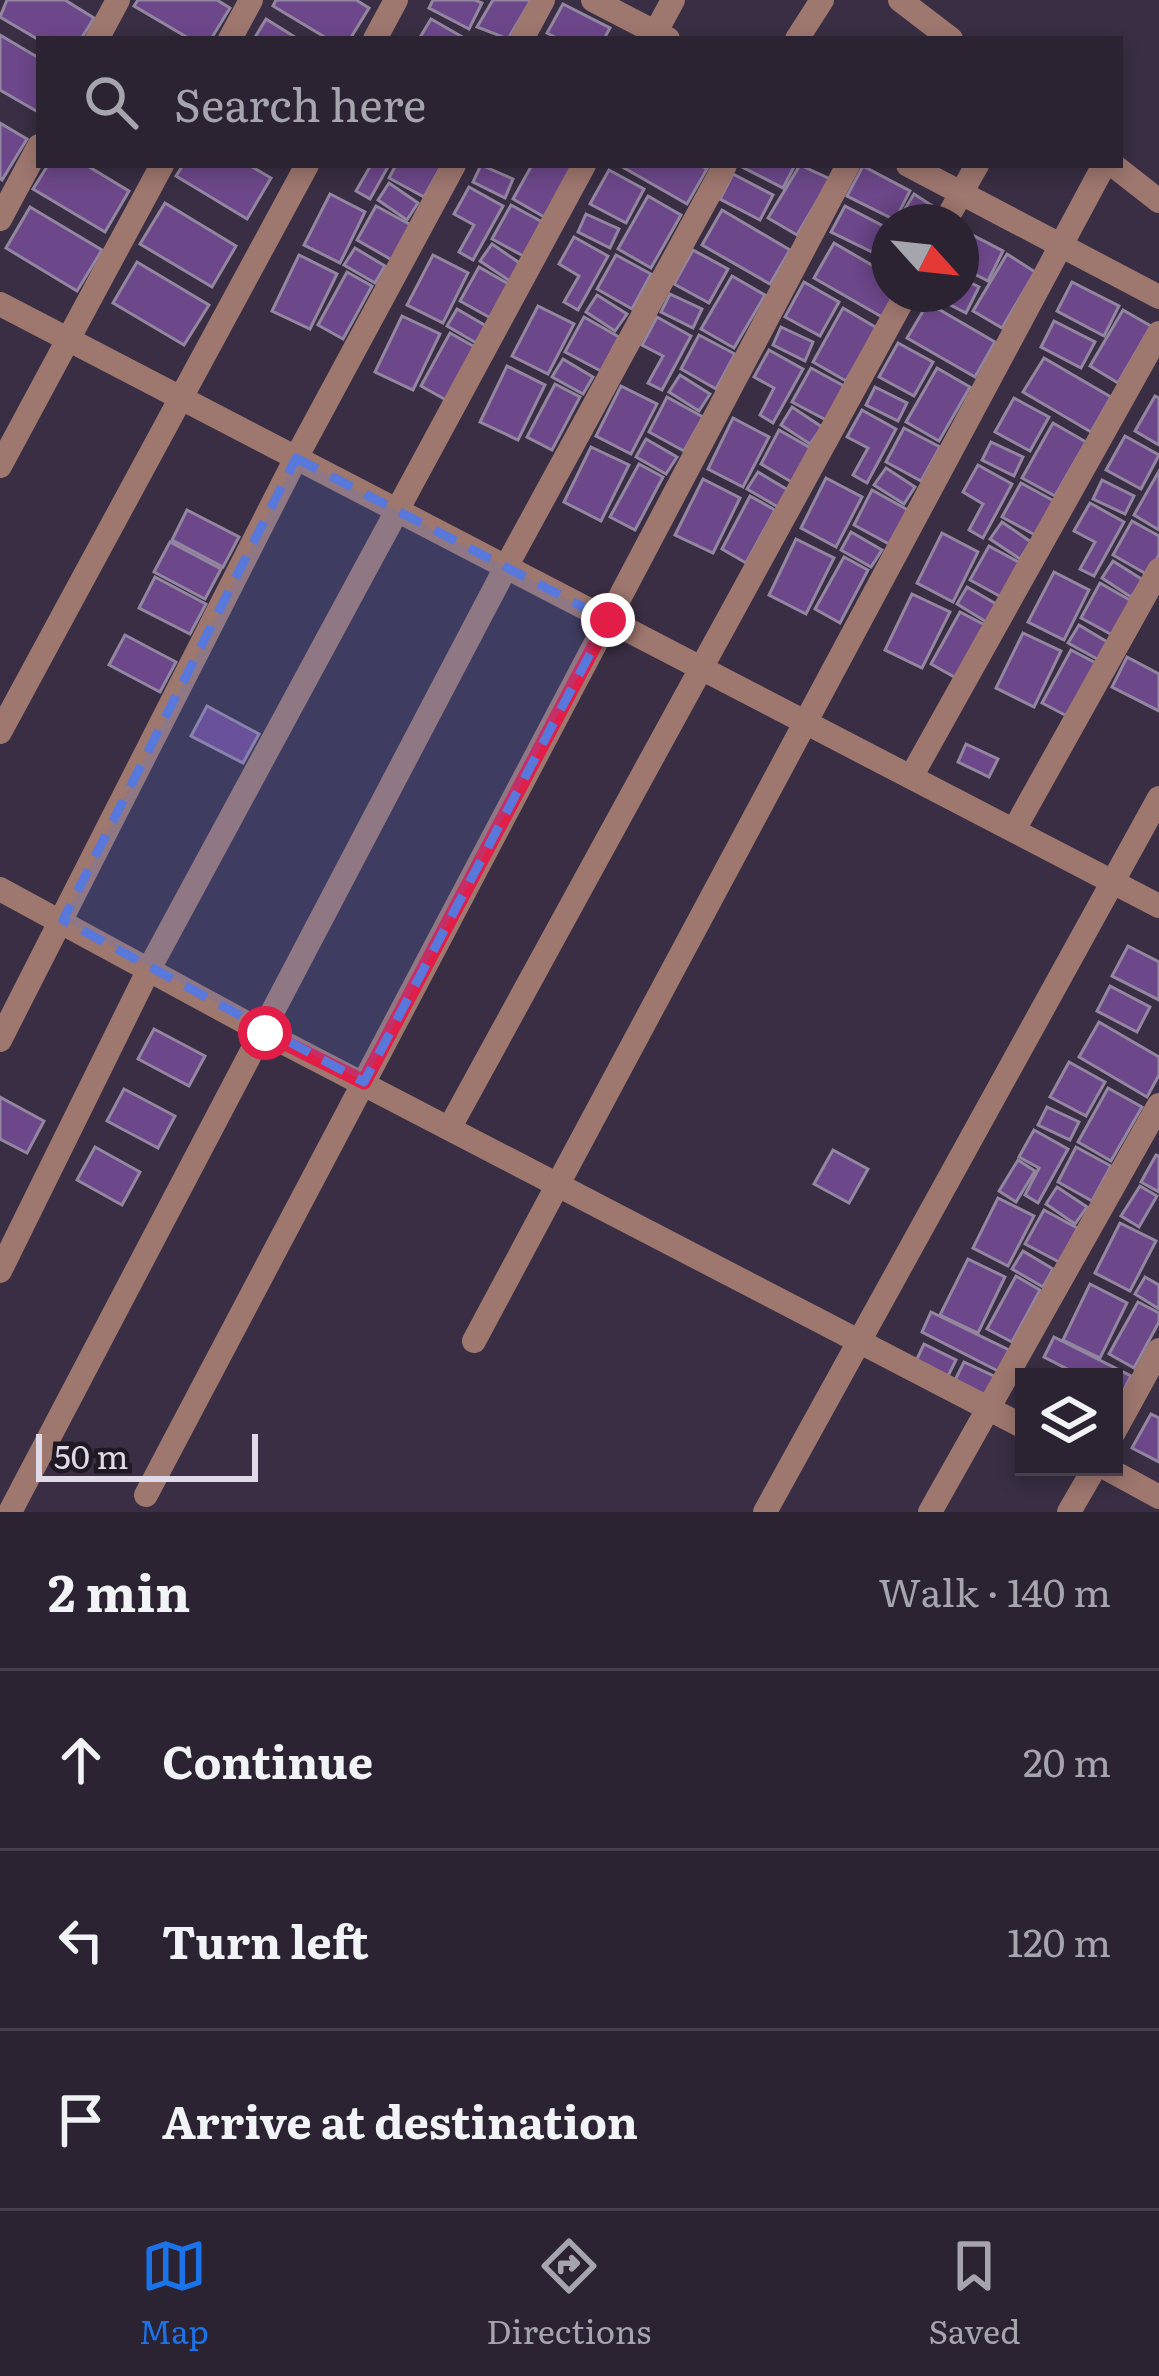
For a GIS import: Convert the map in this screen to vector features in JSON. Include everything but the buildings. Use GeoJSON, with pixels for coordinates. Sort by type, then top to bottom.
{"type":"FeatureCollection","features":[{"type":"Feature","properties":{"kind":"street"},"geometry":{"type":"LineString","coordinates":[[99,36],[118,0]]}},
{"type":"Feature","properties":{"kind":"street"},"geometry":{"type":"LineString","coordinates":[[232,36],[250,0]]}},
{"type":"Feature","properties":{"kind":"street"},"geometry":{"type":"LineString","coordinates":[[377,36],[396,0]]}},
{"type":"Feature","properties":{"kind":"street"},"geometry":{"type":"LineString","coordinates":[[524,36],[543,0]]}},
{"type":"Feature","properties":{"kind":"street"},"geometry":{"type":"LineString","coordinates":[[592,0],[657,36]]}},
{"type":"Feature","properties":{"kind":"street"},"geometry":{"type":"LineString","coordinates":[[659,36],[673,0]]}},
{"type":"Feature","properties":{"kind":"street"},"geometry":{"type":"LineString","coordinates":[[799,36],[821,0]]}},
{"type":"Feature","properties":{"kind":"street"},"geometry":{"type":"LineString","coordinates":[[900,0],[920,29]]}},
{"type":"Feature","properties":{"kind":"street"},"geometry":{"type":"LineString","coordinates":[[0,219],[36,152]]}},
{"type":"Feature","properties":{"kind":"street"},"geometry":{"type":"LineString","coordinates":[[0,466],[160,168]]}},
{"type":"Feature","properties":{"kind":"street"},"geometry":{"type":"LineString","coordinates":[[0,732],[305,168]]}},
{"type":"Feature","properties":{"kind":"street"},"geometry":{"type":"LineString","coordinates":[[0,1040],[296,458],[452,168]]}},
{"type":"Feature","properties":{"kind":"street"},"geometry":{"type":"LineString","coordinates":[[0,1271],[149,969],[582,168]]}},
{"type":"Feature","properties":{"kind":"street"},"geometry":{"type":"LineString","coordinates":[[10,1512],[506,567],[722,168]]}},
{"type":"Feature","properties":{"kind":"street"},"geometry":{"type":"LineString","coordinates":[[146,1495],[846,168]]}},
{"type":"Feature","properties":{"kind":"street"},"geometry":{"type":"LineString","coordinates":[[914,168],[1159,297]]}},
{"type":"Feature","properties":{"kind":"street"},"geometry":{"type":"LineString","coordinates":[[956,204],[974,168]]}},
{"type":"Feature","properties":{"kind":"street"},"geometry":{"type":"LineString","coordinates":[[474,1342],[1106,168]]}},
{"type":"Feature","properties":{"kind":"street"},"geometry":{"type":"LineString","coordinates":[[1112,168],[1159,201]]}},
{"type":"Feature","properties":{"kind":"street"},"geometry":{"type":"LineString","coordinates":[[0,304],[1159,906]]}},
{"type":"Feature","properties":{"kind":"street"},"geometry":{"type":"LineString","coordinates":[[450,1127],[896,312]]}},
{"type":"Feature","properties":{"kind":"street"},"geometry":{"type":"LineString","coordinates":[[911,777],[1159,333]]}},
{"type":"Feature","properties":{"kind":"street"},"geometry":{"type":"LineString","coordinates":[[1014,830],[1159,570]]}},
{"type":"Feature","properties":{"kind":"street"},"geometry":{"type":"LineString","coordinates":[[765,1512],[1159,799]]}},
{"type":"Feature","properties":{"kind":"street"},"geometry":{"type":"LineString","coordinates":[[0,889],[265,1033],[1015,1422]]}},
{"type":"Feature","properties":{"kind":"street"},"geometry":{"type":"LineString","coordinates":[[930,1512],[1159,1105]]}},
{"type":"Feature","properties":{"kind":"street"},"geometry":{"type":"LineString","coordinates":[[1123,1416],[1159,1350]]}},
{"type":"Feature","properties":{"kind":"street"},"geometry":{"type":"LineString","coordinates":[[1069,1512],[1093,1476]]}},
{"type":"Feature","properties":{"kind":"street"},"geometry":{"type":"LineString","coordinates":[[1117,1476],[1159,1497]]}},
{"type":"Feature","properties":{"kind":"highlighted area"},"geometry":{"type":"Polygon","coordinates":[[[296,458],[608,620],[364,1082],[63,920],[296,458]]]}},
{"type":"Feature","properties":{"kind":"route"},"geometry":{"type":"LineString","coordinates":[[265,1033],[364,1082],[608,620]]}}]}
